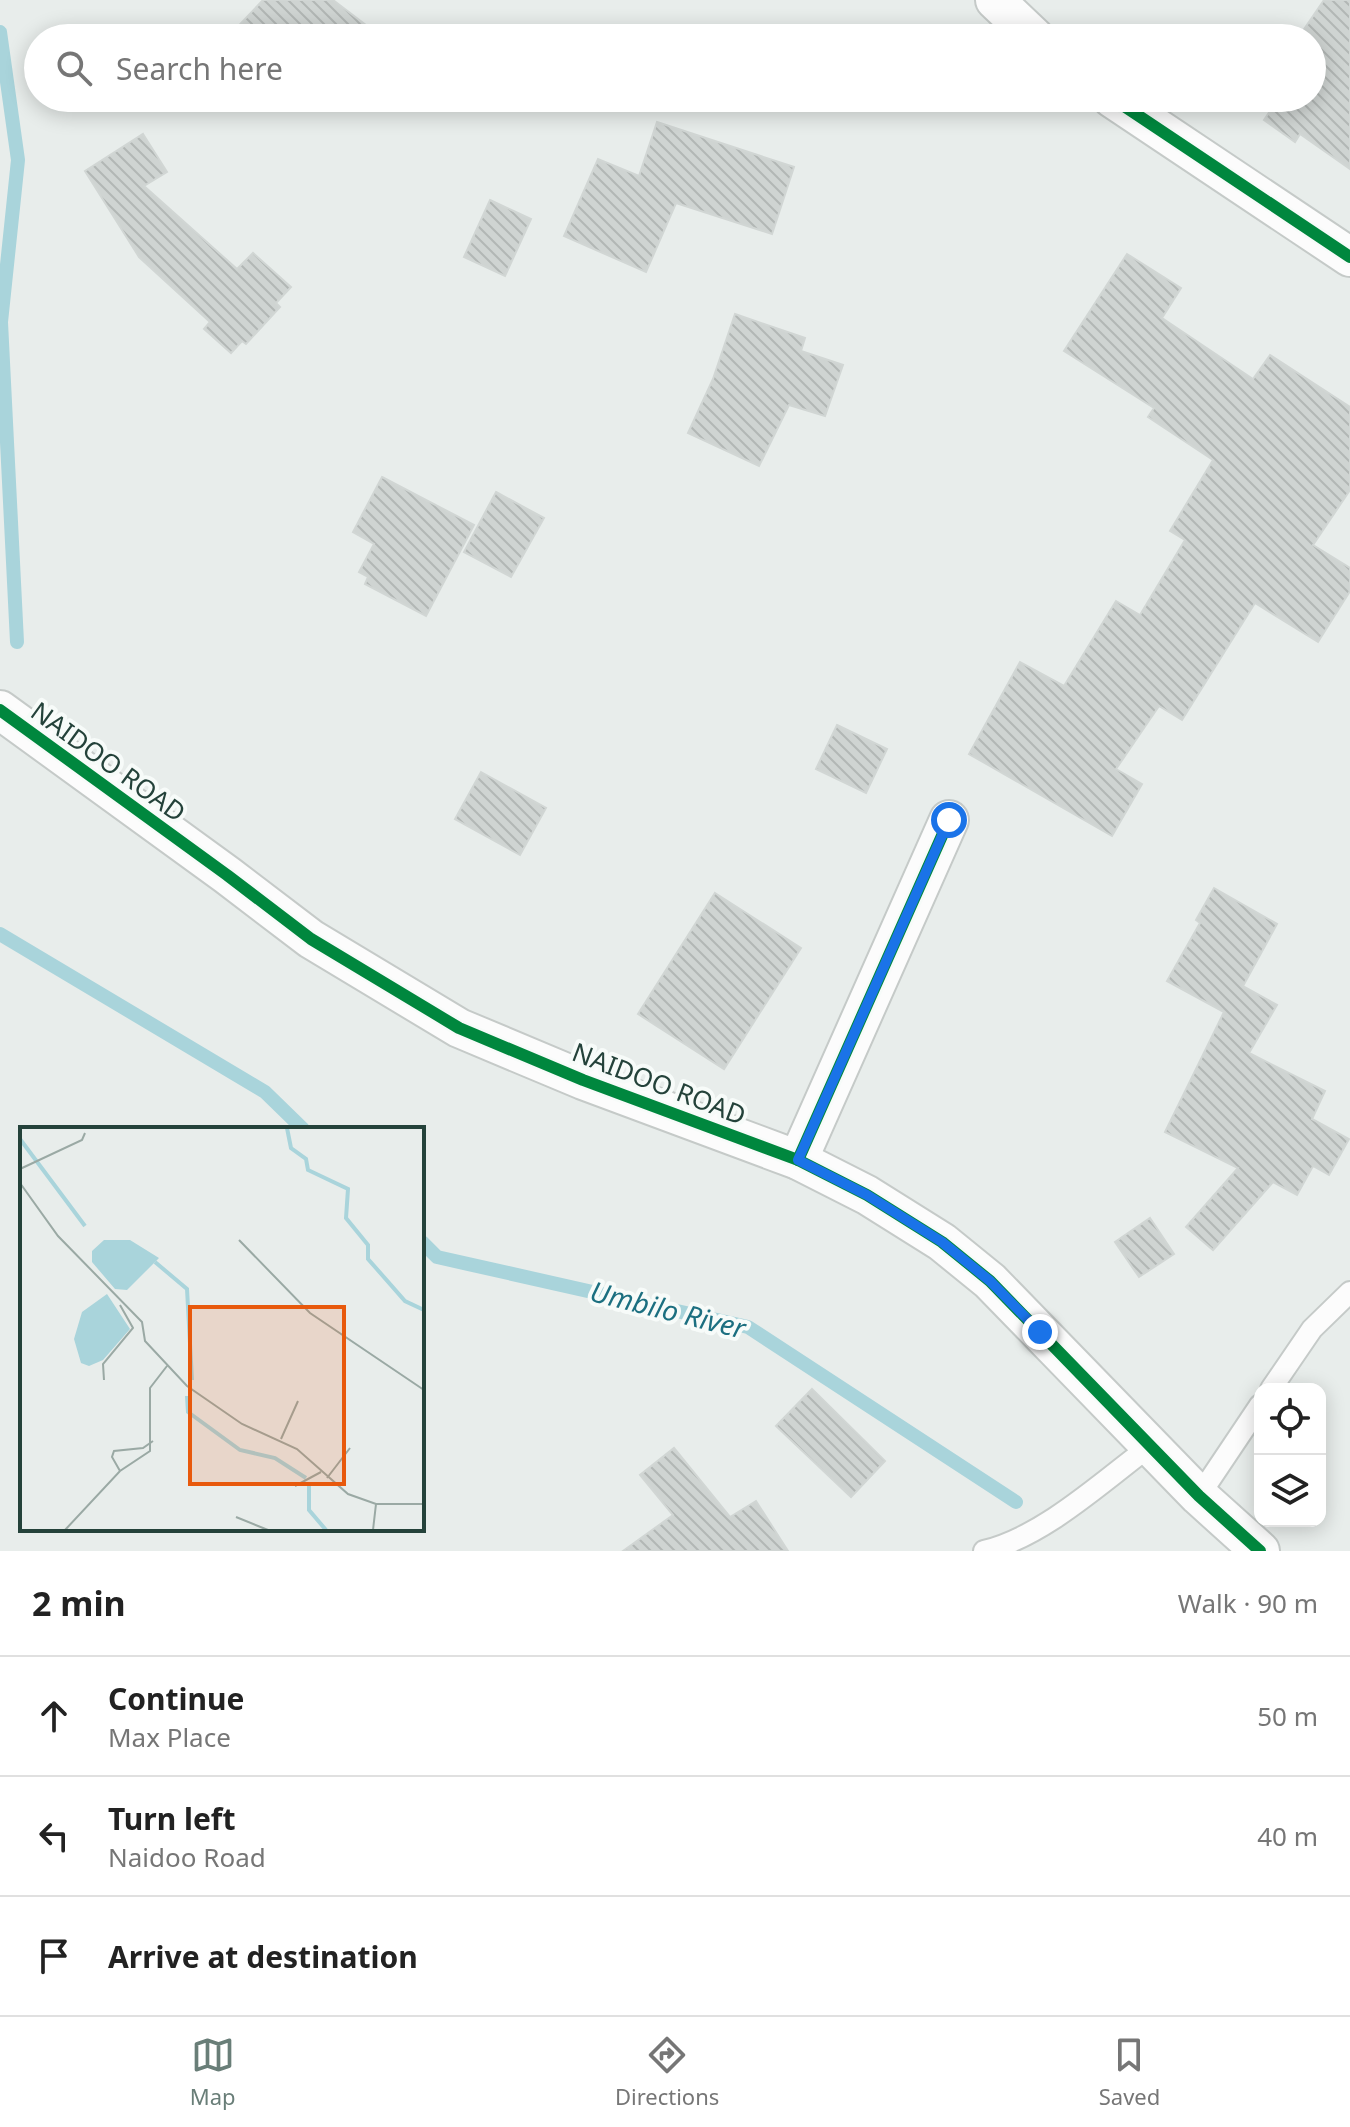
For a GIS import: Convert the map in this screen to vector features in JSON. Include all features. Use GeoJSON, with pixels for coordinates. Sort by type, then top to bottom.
{"type":"FeatureCollection","features":[{"type":"Feature","properties":{"kind":"street"},"geometry":{"type":"LineString","coordinates":[[995,0],[1020,24]]}},
{"type":"Feature","properties":{"kind":"street"},"geometry":{"type":"LineString","coordinates":[[1133,112],[1350,257]]}},
{"type":"Feature","properties":{"kind":"street","name":"NAIDOO ROAD"},"geometry":{"type":"LineString","coordinates":[[0,710],[311,939],[459,1028],[583,1080],[798,1160],[867,1195],[942,1242],[990,1281],[1199,1496],[1260,1551]]}},
{"type":"Feature","properties":{"kind":"street"},"geometry":{"type":"LineString","coordinates":[[798,1160],[949,820]]}},
{"type":"Feature","properties":{"kind":"lane"},"geometry":{"type":"LineString","coordinates":[[1275,1383],[1312,1329],[1350,1292]]}},
{"type":"Feature","properties":{"kind":"lane"},"geometry":{"type":"LineString","coordinates":[[1199,1496],[1254,1414]]}},
{"type":"Feature","properties":{"kind":"lane"},"geometry":{"type":"LineString","coordinates":[[984,1551],[999,1547],[1052,1520],[1150,1446]]}},
{"type":"Feature","properties":{"kind":"building"},"geometry":{"type":"Polygon","coordinates":[[[263,0],[333,0],[365,24],[240,24],[263,0]]]}},
{"type":"Feature","properties":{"kind":"building"},"geometry":{"type":"Polygon","coordinates":[[[1324,0],[1350,0],[1350,169],[1300,134],[1295,142],[1264,120],[1269,112],[1326,112],[1326,24],[1308,24],[1324,0]]]}},
{"type":"Feature","properties":{"kind":"building"},"geometry":{"type":"Polygon","coordinates":[[[657,122],[794,167],[772,234],[676,203],[646,272],[564,236],[598,159],[639,176],[657,122]]]}},
{"type":"Feature","properties":{"kind":"building"},"geometry":{"type":"Polygon","coordinates":[[[143,134],[167,172],[144,186],[237,269],[253,253],[291,287],[276,303],[280,307],[246,344],[242,341],[231,353],[204,329],[210,322],[139,257],[85,171],[143,134]]]}},
{"type":"Feature","properties":{"kind":"building"},"geometry":{"type":"Polygon","coordinates":[[[490,200],[531,219],[505,276],[464,257],[490,200]]]}},
{"type":"Feature","properties":{"kind":"building"},"geometry":{"type":"Polygon","coordinates":[[[1127,254],[1181,288],[1162,318],[1253,379],[1270,355],[1350,407],[1350,490],[1313,545],[1350,568],[1350,591],[1318,642],[1255,603],[1182,720],[1159,706],[1116,769],[1142,784],[1112,836],[969,754],[1020,662],[1064,686],[1116,601],[1140,615],[1185,540],[1170,531],[1213,460],[1148,417],[1154,408],[1064,351],[1127,254]]]}},
{"type":"Feature","properties":{"kind":"building"},"geometry":{"type":"Polygon","coordinates":[[[735,314],[805,338],[801,351],[843,365],[825,416],[789,405],[759,466],[688,433],[713,379],[735,314]]]}},
{"type":"Feature","properties":{"kind":"building"},"geometry":{"type":"Polygon","coordinates":[[[382,477],[474,525],[426,616],[365,584],[368,577],[359,572],[374,544],[353,532],[382,477]]]}},
{"type":"Feature","properties":{"kind":"building"},"geometry":{"type":"Polygon","coordinates":[[[496,492],[544,518],[511,577],[464,552],[496,492]]]}},
{"type":"Feature","properties":{"kind":"building"},"geometry":{"type":"Polygon","coordinates":[[[837,725],[887,749],[866,793],[816,769],[837,725]]]}},
{"type":"Feature","properties":{"kind":"building"},"geometry":{"type":"Polygon","coordinates":[[[481,772],[546,808],[520,855],[455,819],[481,772]]]}},
{"type":"Feature","properties":{"kind":"building"},"geometry":{"type":"Polygon","coordinates":[[[1214,888],[1277,924],[1243,986],[1277,1005],[1249,1053],[1325,1091],[1312,1119],[1349,1139],[1329,1175],[1313,1166],[1297,1195],[1273,1182],[1213,1250],[1186,1227],[1238,1168],[1165,1132],[1224,1012],[1167,981],[1200,923],[1196,920],[1214,888]]]}},
{"type":"Feature","properties":{"kind":"building"},"geometry":{"type":"Polygon","coordinates":[[[715,893],[801,948],[724,1069],[638,1014],[715,893]]]}},
{"type":"Feature","properties":{"kind":"building"},"geometry":{"type":"Polygon","coordinates":[[[1150,1218],[1174,1254],[1139,1277],[1115,1242],[1150,1218]]]}},
{"type":"Feature","properties":{"kind":"building"},"geometry":{"type":"Polygon","coordinates":[[[812,1389],[885,1461],[851,1497],[776,1426],[812,1389]]]}},
{"type":"Feature","properties":{"kind":"building"},"geometry":{"type":"Polygon","coordinates":[[[674,1448],[730,1517],[756,1501],[788,1551],[623,1551],[673,1515],[640,1475],[674,1448]]]}},
{"type":"Feature","properties":{"kind":"waterway","name":"Umbilo River"},"geometry":{"type":"LineString","coordinates":[[0,32],[18,160],[1,322],[17,642]]}},
{"type":"Feature","properties":{"kind":"waterway","name":"Umbilo River"},"geometry":{"type":"LineString","coordinates":[[0,934],[265,1092],[301,1127]]}},
{"type":"Feature","properties":{"kind":"waterway","name":"Umbilo River"},"geometry":{"type":"LineString","coordinates":[[424,1244],[437,1257],[748,1327],[1016,1502]]}},
{"type":"Feature","properties":{"kind":"cycle path"},"geometry":{"type":"LineString","coordinates":[[1133,112],[1350,257]]}},
{"type":"Feature","properties":{"kind":"cycle path"},"geometry":{"type":"LineString","coordinates":[[0,710],[311,939],[459,1028],[583,1080],[798,1160],[867,1195],[942,1242],[990,1281],[1199,1496],[1260,1551]]}},
{"type":"Feature","properties":{"kind":"cycle path"},"geometry":{"type":"LineString","coordinates":[[798,1160],[949,820]]}},
{"type":"Feature","properties":{"kind":"route"},"geometry":{"type":"LineString","coordinates":[[949,820],[798,1160],[867,1195],[942,1242],[990,1281],[1040,1332]]}}]}
